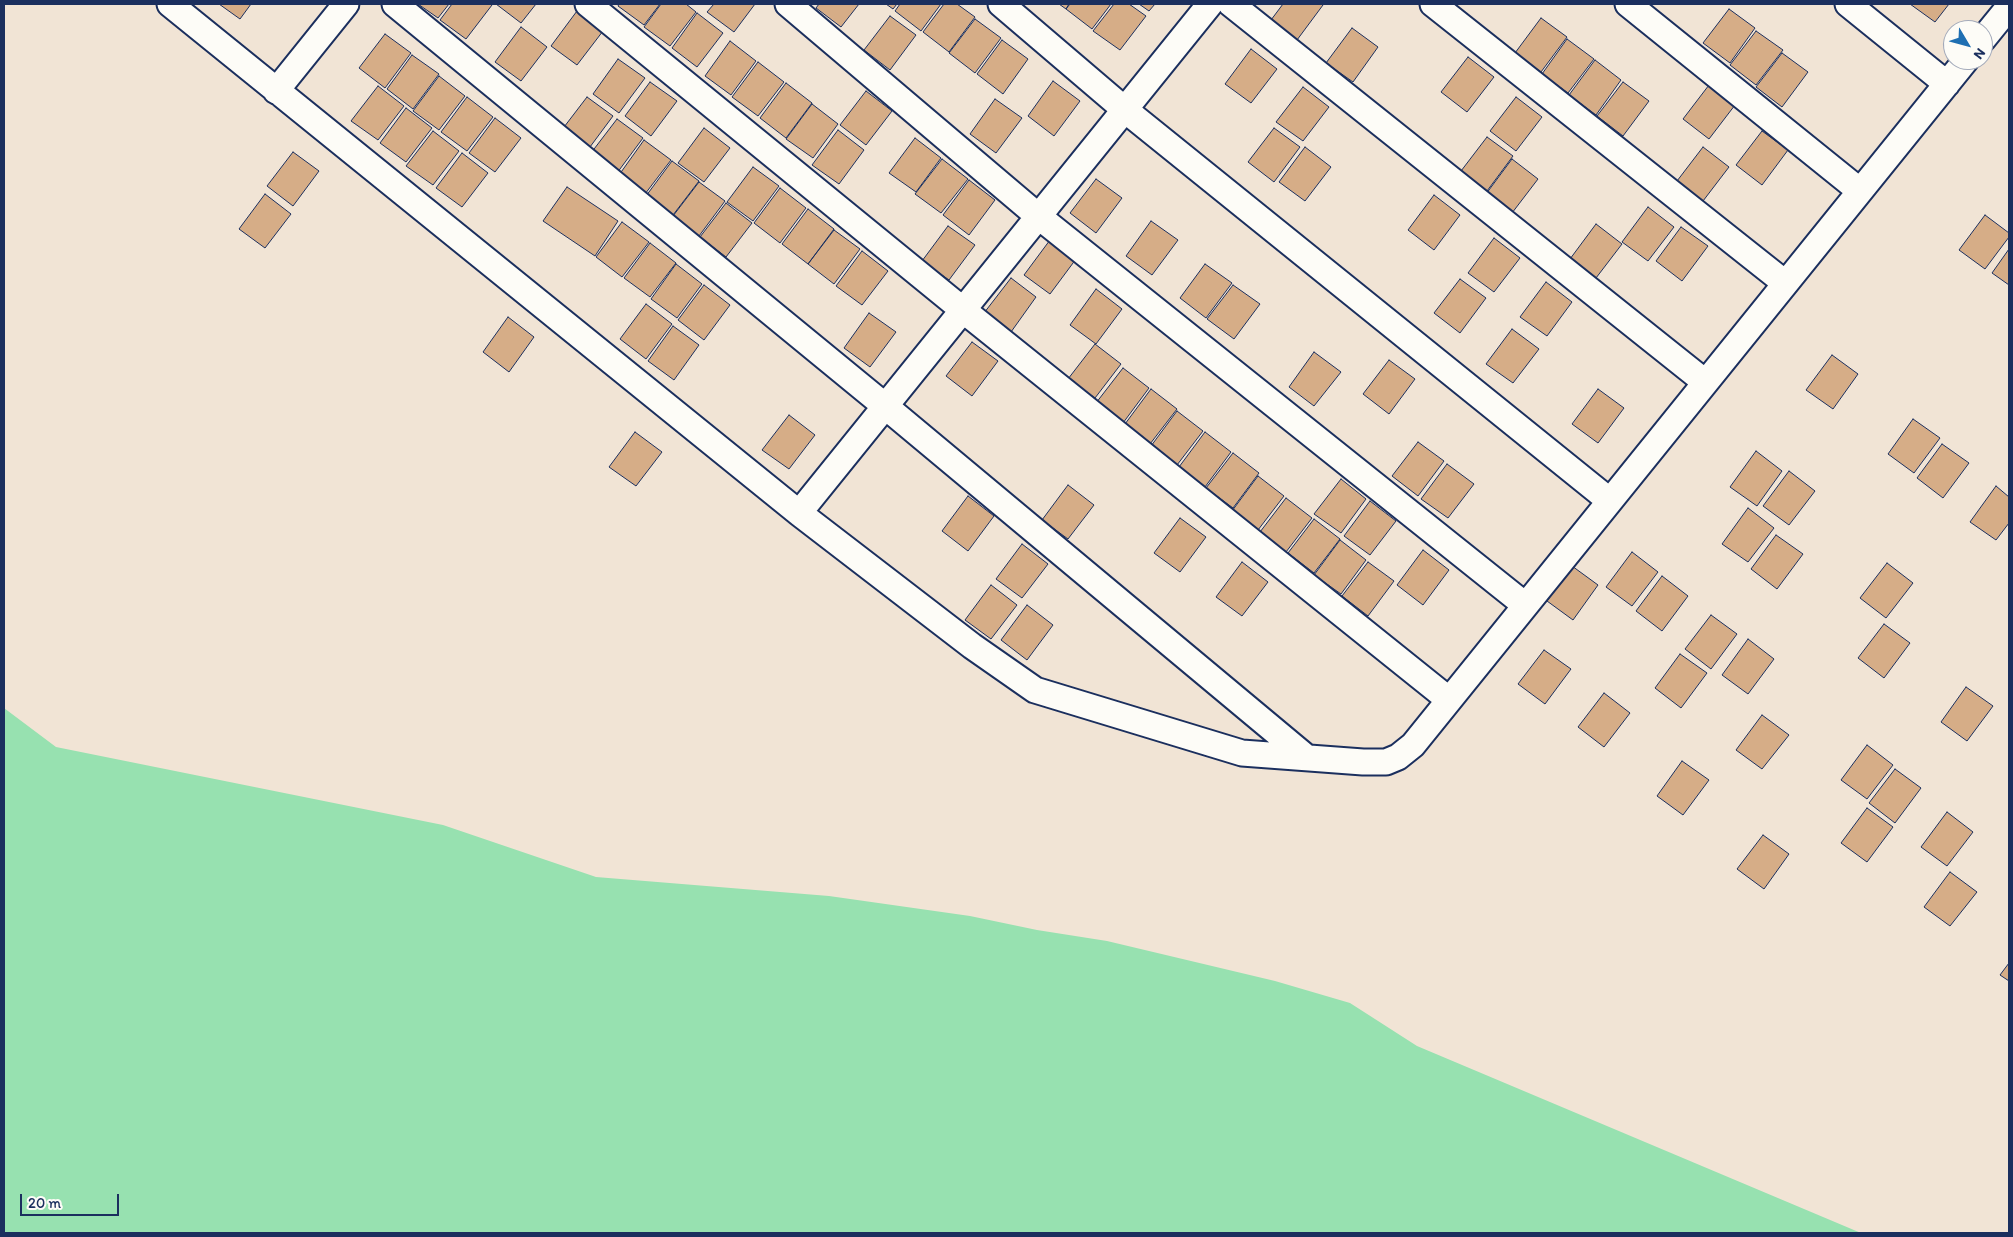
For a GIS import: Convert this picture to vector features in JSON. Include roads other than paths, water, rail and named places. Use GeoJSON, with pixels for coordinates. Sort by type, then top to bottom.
{"type":"FeatureCollection","features":[{"type":"Feature","properties":{"kind":"street"},"geometry":{"type":"LineString","coordinates":[[170,4],[799,514],[972,646],[1035,690],[1242,753],[1363,762],[1386,762],[1398,757],[1413,745],[1958,70]]}},
{"type":"Feature","properties":{"kind":"street"},"geometry":{"type":"LineString","coordinates":[[276,91],[346,4]]}},
{"type":"Feature","properties":{"kind":"street"},"geometry":{"type":"LineString","coordinates":[[394,4],[885,406],[1306,757]]}},
{"type":"Feature","properties":{"kind":"street"},"geometry":{"type":"LineString","coordinates":[[588,4],[962,310],[1448,700]]}},
{"type":"Feature","properties":{"kind":"street"},"geometry":{"type":"LineString","coordinates":[[788,4],[1038,216],[1525,605]]}},
{"type":"Feature","properties":{"kind":"street"},"geometry":{"type":"LineString","coordinates":[[1001,4],[1124,109],[1610,501]]}},
{"type":"Feature","properties":{"kind":"street"},"geometry":{"type":"LineString","coordinates":[[799,514],[1210,4]]}},
{"type":"Feature","properties":{"kind":"street"},"geometry":{"type":"LineString","coordinates":[[1231,4],[1705,382]]}},
{"type":"Feature","properties":{"kind":"street"},"geometry":{"type":"LineString","coordinates":[[1432,4],[1785,283]]}},
{"type":"Feature","properties":{"kind":"street"},"geometry":{"type":"LineString","coordinates":[[1628,4],[1860,191]]}},
{"type":"Feature","properties":{"kind":"street"},"geometry":{"type":"LineString","coordinates":[[1848,4],[1947,84]]}},
{"type":"Feature","properties":{"kind":"street"},"geometry":{"type":"LineString","coordinates":[[1993,27],[2009,7]]}}]}
